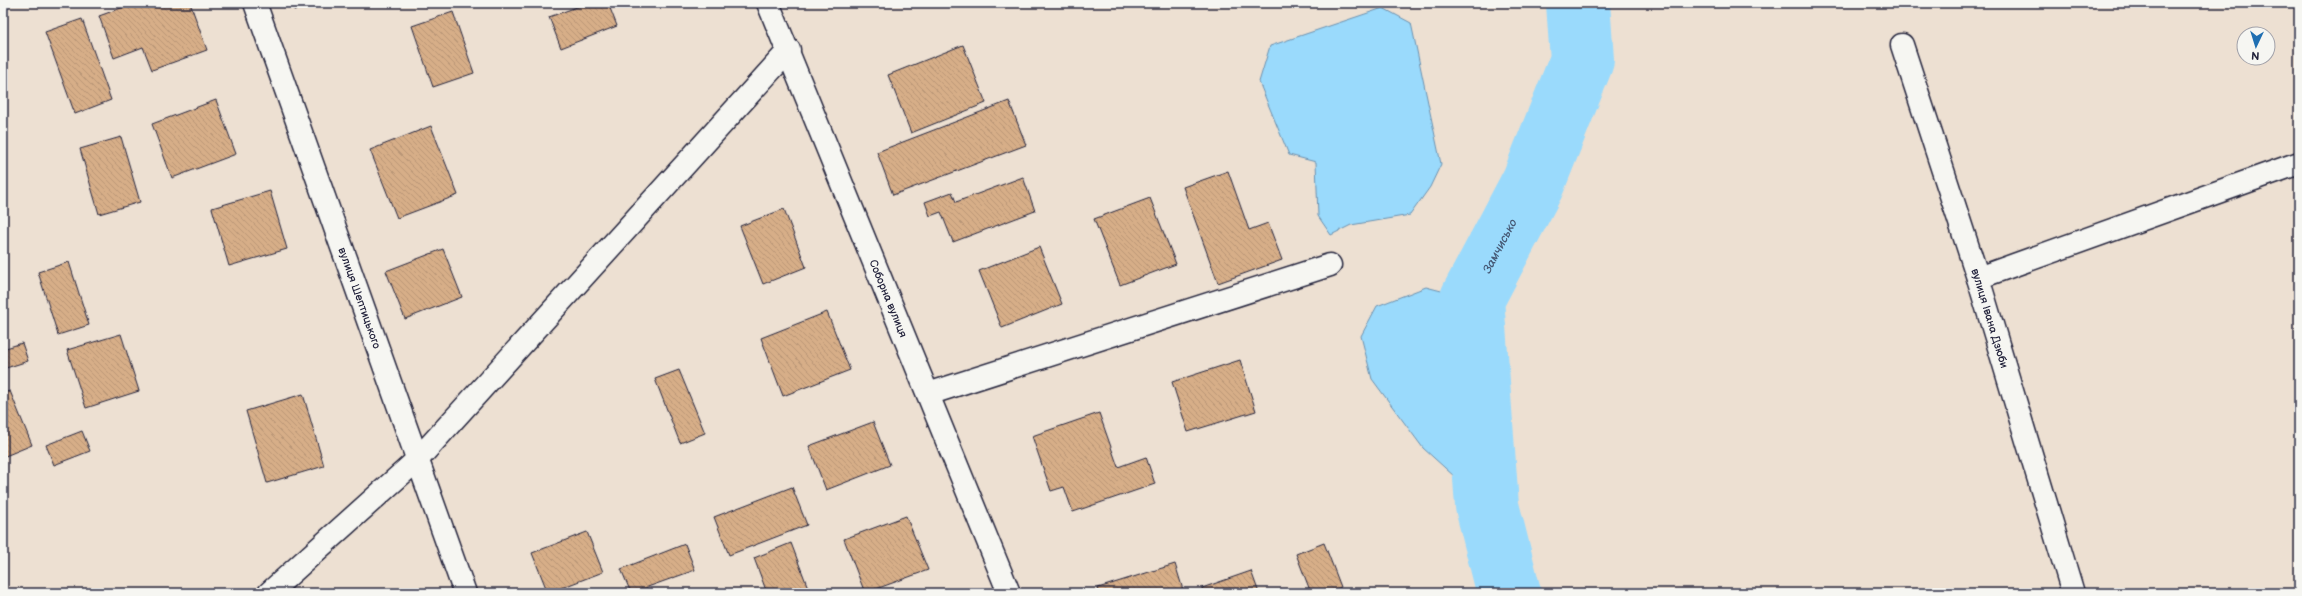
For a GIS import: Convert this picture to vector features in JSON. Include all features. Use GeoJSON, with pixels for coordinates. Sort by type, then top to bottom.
{"type":"FeatureCollection","features":[{"type":"Feature","properties":{"kind":"street","name":"вулиця Шептицького"},"geometry":{"type":"LineString","coordinates":[[255,3],[465,593]]}},
{"type":"Feature","properties":{"kind":"street","name":"Соборна вулиця"},"geometry":{"type":"LineString","coordinates":[[768,3],[1009,593]]}},
{"type":"Feature","properties":{"kind":"street","name":"вулиця Івана Дзюби"},"geometry":{"type":"LineString","coordinates":[[1902,45],[1978,278],[2073,593]]}},
{"type":"Feature","properties":{"kind":"street"},"geometry":{"type":"LineString","coordinates":[[269,593],[417,460],[788,50]]}},
{"type":"Feature","properties":{"kind":"street"},"geometry":{"type":"LineString","coordinates":[[1978,278],[2299,163]]}},
{"type":"Feature","properties":{"kind":"street"},"geometry":{"type":"LineString","coordinates":[[928,394],[1330,265]]}},
{"type":"Feature","properties":{"kind":"water"},"geometry":{"type":"Polygon","coordinates":[[[1383,8],[1411,23],[1441,164],[1430,187],[1410,215],[1351,225],[1331,235],[1318,216],[1316,162],[1289,155],[1259,82],[1270,46],[1383,8]]]}},
{"type":"Feature","properties":{"kind":"water"},"geometry":{"type":"Polygon","coordinates":[[[1426,287],[1472,299],[1496,421],[1487,506],[1423,448],[1372,379],[1361,336],[1377,306],[1426,287]]]}},
{"type":"Feature","properties":{"kind":"building"},"geometry":{"type":"Polygon","coordinates":[[[135,3],[190,3],[207,50],[152,70],[143,47],[114,58],[99,16],[135,3]]]}},
{"type":"Feature","properties":{"kind":"building"},"geometry":{"type":"Polygon","coordinates":[[[292,3],[314,3],[294,10],[292,3]]]}},
{"type":"Feature","properties":{"kind":"building"},"geometry":{"type":"Polygon","coordinates":[[[588,3],[608,3],[617,26],[561,48],[549,17],[588,3]]]}},
{"type":"Feature","properties":{"kind":"building"},"geometry":{"type":"Polygon","coordinates":[[[453,12],[474,73],[433,87],[412,26],[453,12]]]}},
{"type":"Feature","properties":{"kind":"building"},"geometry":{"type":"Polygon","coordinates":[[[82,19],[111,100],[75,114],[45,32],[82,19]]]}},
{"type":"Feature","properties":{"kind":"building"},"geometry":{"type":"Polygon","coordinates":[[[963,45],[986,103],[911,133],[888,75],[963,45]]]}},
{"type":"Feature","properties":{"kind":"building"},"geometry":{"type":"Polygon","coordinates":[[[216,100],[236,154],[172,178],[152,124],[216,100]]]}},
{"type":"Feature","properties":{"kind":"building"},"geometry":{"type":"Polygon","coordinates":[[[1009,101],[1026,145],[893,195],[877,152],[1009,101]]]}},
{"type":"Feature","properties":{"kind":"building"},"geometry":{"type":"Polygon","coordinates":[[[431,126],[458,195],[397,218],[370,150],[431,126]]]}},
{"type":"Feature","properties":{"kind":"building"},"geometry":{"type":"Polygon","coordinates":[[[121,137],[140,202],[99,214],[80,149],[121,137]]]}},
{"type":"Feature","properties":{"kind":"building"},"geometry":{"type":"Polygon","coordinates":[[[1228,171],[1249,230],[1268,223],[1282,260],[1218,283],[1183,187],[1228,171]]]}},
{"type":"Feature","properties":{"kind":"building"},"geometry":{"type":"Polygon","coordinates":[[[1023,177],[1035,211],[953,242],[941,212],[930,216],[925,202],[952,192],[956,202],[1023,177]]]}},
{"type":"Feature","properties":{"kind":"building"},"geometry":{"type":"Polygon","coordinates":[[[270,191],[287,249],[229,266],[212,208],[270,191]]]}},
{"type":"Feature","properties":{"kind":"building"},"geometry":{"type":"Polygon","coordinates":[[[1150,198],[1176,264],[1120,285],[1094,219],[1150,198]]]}},
{"type":"Feature","properties":{"kind":"building"},"geometry":{"type":"Polygon","coordinates":[[[784,209],[806,267],[763,284],[740,226],[784,209]]]}},
{"type":"Feature","properties":{"kind":"building"},"geometry":{"type":"Polygon","coordinates":[[[1039,247],[1062,304],[1002,328],[979,271],[1039,247]]]}},
{"type":"Feature","properties":{"kind":"building"},"geometry":{"type":"Polygon","coordinates":[[[443,249],[462,297],[405,319],[386,271],[443,249]]]}},
{"type":"Feature","properties":{"kind":"building"},"geometry":{"type":"Polygon","coordinates":[[[69,262],[89,325],[58,335],[38,272],[69,262]]]}},
{"type":"Feature","properties":{"kind":"building"},"geometry":{"type":"Polygon","coordinates":[[[827,312],[850,370],[783,396],[761,338],[827,312]]]}},
{"type":"Feature","properties":{"kind":"building"},"geometry":{"type":"Polygon","coordinates":[[[121,334],[139,391],[86,408],[67,350],[121,334]]]}},
{"type":"Feature","properties":{"kind":"building"},"geometry":{"type":"Polygon","coordinates":[[[22,343],[28,361],[3,369],[3,349],[22,343]]]}},
{"type":"Feature","properties":{"kind":"building"},"geometry":{"type":"Polygon","coordinates":[[[1240,360],[1256,411],[1188,432],[1172,382],[1240,360]]]}},
{"type":"Feature","properties":{"kind":"building"},"geometry":{"type":"Polygon","coordinates":[[[679,370],[705,433],[680,443],[655,379],[679,370]]]}},
{"type":"Feature","properties":{"kind":"building"},"geometry":{"type":"Polygon","coordinates":[[[10,391],[32,445],[3,457],[3,393],[10,391]]]}},
{"type":"Feature","properties":{"kind":"building"},"geometry":{"type":"Polygon","coordinates":[[[303,394],[324,466],[267,483],[246,411],[303,394]]]}},
{"type":"Feature","properties":{"kind":"building"},"geometry":{"type":"Polygon","coordinates":[[[1099,413],[1118,467],[1146,457],[1155,484],[1073,512],[1064,487],[1051,491],[1032,436],[1099,413]]]}},
{"type":"Feature","properties":{"kind":"building"},"geometry":{"type":"Polygon","coordinates":[[[873,422],[890,465],[826,490],[809,446],[873,422]]]}},
{"type":"Feature","properties":{"kind":"building"},"geometry":{"type":"Polygon","coordinates":[[[82,431],[90,451],[54,465],[46,445],[82,431]]]}},
{"type":"Feature","properties":{"kind":"building"},"geometry":{"type":"Polygon","coordinates":[[[792,487],[807,525],[729,555],[714,517],[792,487]]]}},
{"type":"Feature","properties":{"kind":"building"},"geometry":{"type":"Polygon","coordinates":[[[906,516],[928,570],[865,593],[844,539],[906,516]]]}},
{"type":"Feature","properties":{"kind":"building"},"geometry":{"type":"Polygon","coordinates":[[[587,532],[603,572],[548,593],[532,553],[587,532]]]}},
{"type":"Feature","properties":{"kind":"building"},"geometry":{"type":"Polygon","coordinates":[[[791,543],[810,593],[767,593],[754,558],[791,543]]]}},
{"type":"Feature","properties":{"kind":"building"},"geometry":{"type":"Polygon","coordinates":[[[1324,543],[1341,587],[1327,593],[1311,593],[1296,554],[1324,543]]]}},
{"type":"Feature","properties":{"kind":"building"},"geometry":{"type":"Polygon","coordinates":[[[685,544],[695,570],[631,593],[621,569],[685,544]]]}},
{"type":"Feature","properties":{"kind":"building"},"geometry":{"type":"Polygon","coordinates":[[[1175,564],[1184,593],[1099,593],[1098,588],[1175,564]]]}},
{"type":"Feature","properties":{"kind":"building"},"geometry":{"type":"Polygon","coordinates":[[[1251,571],[1259,593],[1203,593],[1202,588],[1251,571]]]}},
{"type":"Feature","properties":{"kind":"waterway","name":"Замчисько"},"geometry":{"type":"LineString","coordinates":[[1509,593],[1487,506],[1472,299],[1533,183],[1582,60],[1578,3]]}}]}
